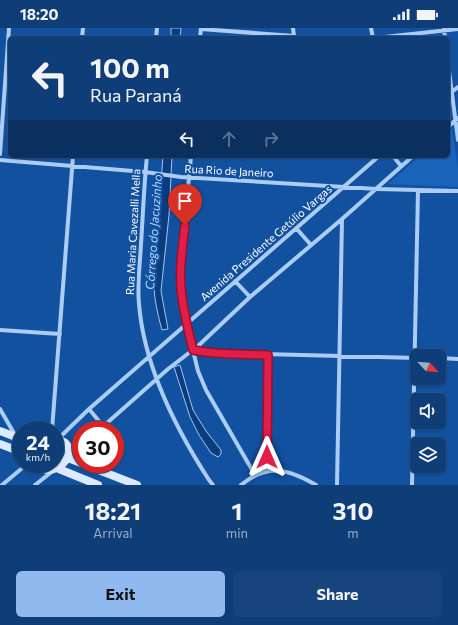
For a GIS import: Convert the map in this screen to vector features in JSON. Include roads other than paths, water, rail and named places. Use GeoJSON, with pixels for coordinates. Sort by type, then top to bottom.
{"type":"FeatureCollection","features":[{"type":"Feature","properties":{"kind":"main road"},"geometry":{"type":"LineString","coordinates":[[0,431],[12,435]]}},
{"type":"Feature","properties":{"kind":"main road"},"geometry":{"type":"LineString","coordinates":[[64,443],[67,445],[69,456],[64,464]]}},
{"type":"Feature","properties":{"kind":"main road"},"geometry":{"type":"LineString","coordinates":[[0,444],[12,449]]}},
{"type":"Feature","properties":{"kind":"main road"},"geometry":{"type":"LineString","coordinates":[[64,473],[98,485]]}},
{"type":"Feature","properties":{"kind":"main road"},"geometry":{"type":"LineString","coordinates":[[106,473],[138,485]]}},
{"type":"Feature","properties":{"kind":"street"},"geometry":{"type":"LineString","coordinates":[[201,29],[294,36],[293,28]]}},
{"type":"Feature","properties":{"kind":"street"},"geometry":{"type":"LineString","coordinates":[[390,36],[444,29],[458,29]]}},
{"type":"Feature","properties":{"kind":"street"},"geometry":{"type":"LineString","coordinates":[[0,154],[8,42]]}},
{"type":"Feature","properties":{"kind":"street"},"geometry":{"type":"LineString","coordinates":[[458,87],[450,94],[456,119],[458,140]]}},
{"type":"Feature","properties":{"kind":"street"},"geometry":{"type":"LineString","coordinates":[[53,421],[73,158]]}},
{"type":"Feature","properties":{"kind":"street","name":"Rua Maria Cavezalli Mella"},"geometry":{"type":"LineString","coordinates":[[147,158],[139,277],[139,304],[143,331],[150,357],[167,404],[182,437],[205,475],[213,485]]}},
{"type":"Feature","properties":{"kind":"street"},"geometry":{"type":"LineString","coordinates":[[191,158],[181,286],[193,350],[198,371],[206,390],[255,475]]}},
{"type":"Feature","properties":{"kind":"street","name":"Avenida Presidente Getúlio Vargas"},"geometry":{"type":"LineString","coordinates":[[64,432],[377,158]]}},
{"type":"Feature","properties":{"kind":"street"},"geometry":{"type":"LineString","coordinates":[[395,158],[401,166]]}},
{"type":"Feature","properties":{"kind":"street"},"geometry":{"type":"LineString","coordinates":[[109,421],[157,378],[193,350],[250,297],[342,219],[411,158]]}},
{"type":"Feature","properties":{"kind":"street","name":"Rua Rio de Janeiro"},"geometry":{"type":"LineString","coordinates":[[0,160],[146,172],[181,177],[345,187],[458,191]]}},
{"type":"Feature","properties":{"kind":"street"},"geometry":{"type":"LineString","coordinates":[[416,349],[418,190]]}},
{"type":"Feature","properties":{"kind":"street"},"geometry":{"type":"LineString","coordinates":[[337,485],[342,219]]}},
{"type":"Feature","properties":{"kind":"street"},"geometry":{"type":"LineString","coordinates":[[296,228],[311,245]]}},
{"type":"Feature","properties":{"kind":"street"},"geometry":{"type":"LineString","coordinates":[[235,281],[250,297]]}},
{"type":"Feature","properties":{"kind":"street"},"geometry":{"type":"LineString","coordinates":[[0,330],[60,334]]}},
{"type":"Feature","properties":{"kind":"street"},"geometry":{"type":"LineString","coordinates":[[193,350],[268,355],[410,358]]}},
{"type":"Feature","properties":{"kind":"street"},"geometry":{"type":"LineString","coordinates":[[267,471],[268,355]]}},
{"type":"Feature","properties":{"kind":"street"},"geometry":{"type":"LineString","coordinates":[[446,358],[458,359]]}},
{"type":"Feature","properties":{"kind":"street"},"geometry":{"type":"LineString","coordinates":[[412,485],[415,385]]}},
{"type":"Feature","properties":{"kind":"street"},"geometry":{"type":"LineString","coordinates":[[0,409],[12,427]]}},
{"type":"Feature","properties":{"kind":"street"},"geometry":{"type":"LineString","coordinates":[[89,409],[99,421]]}},
{"type":"Feature","properties":{"kind":"street"},"geometry":{"type":"LineString","coordinates":[[69,456],[72,453]]}},
{"type":"Feature","properties":{"kind":"street"},"geometry":{"type":"LineString","coordinates":[[241,485],[255,475],[276,470],[291,472],[316,485]]}},
{"type":"Feature","properties":{"kind":"street"},"geometry":{"type":"LineString","coordinates":[[2,485],[16,473]]}},
{"type":"Feature","properties":{"kind":"street"},"geometry":{"type":"LineString","coordinates":[[38,484],[52,473]]}},
{"type":"Feature","properties":{"kind":"water label","name":"Córrego do Jacuzinho"},"geometry":{"type":"Point","coordinates":[154,232]}}]}
